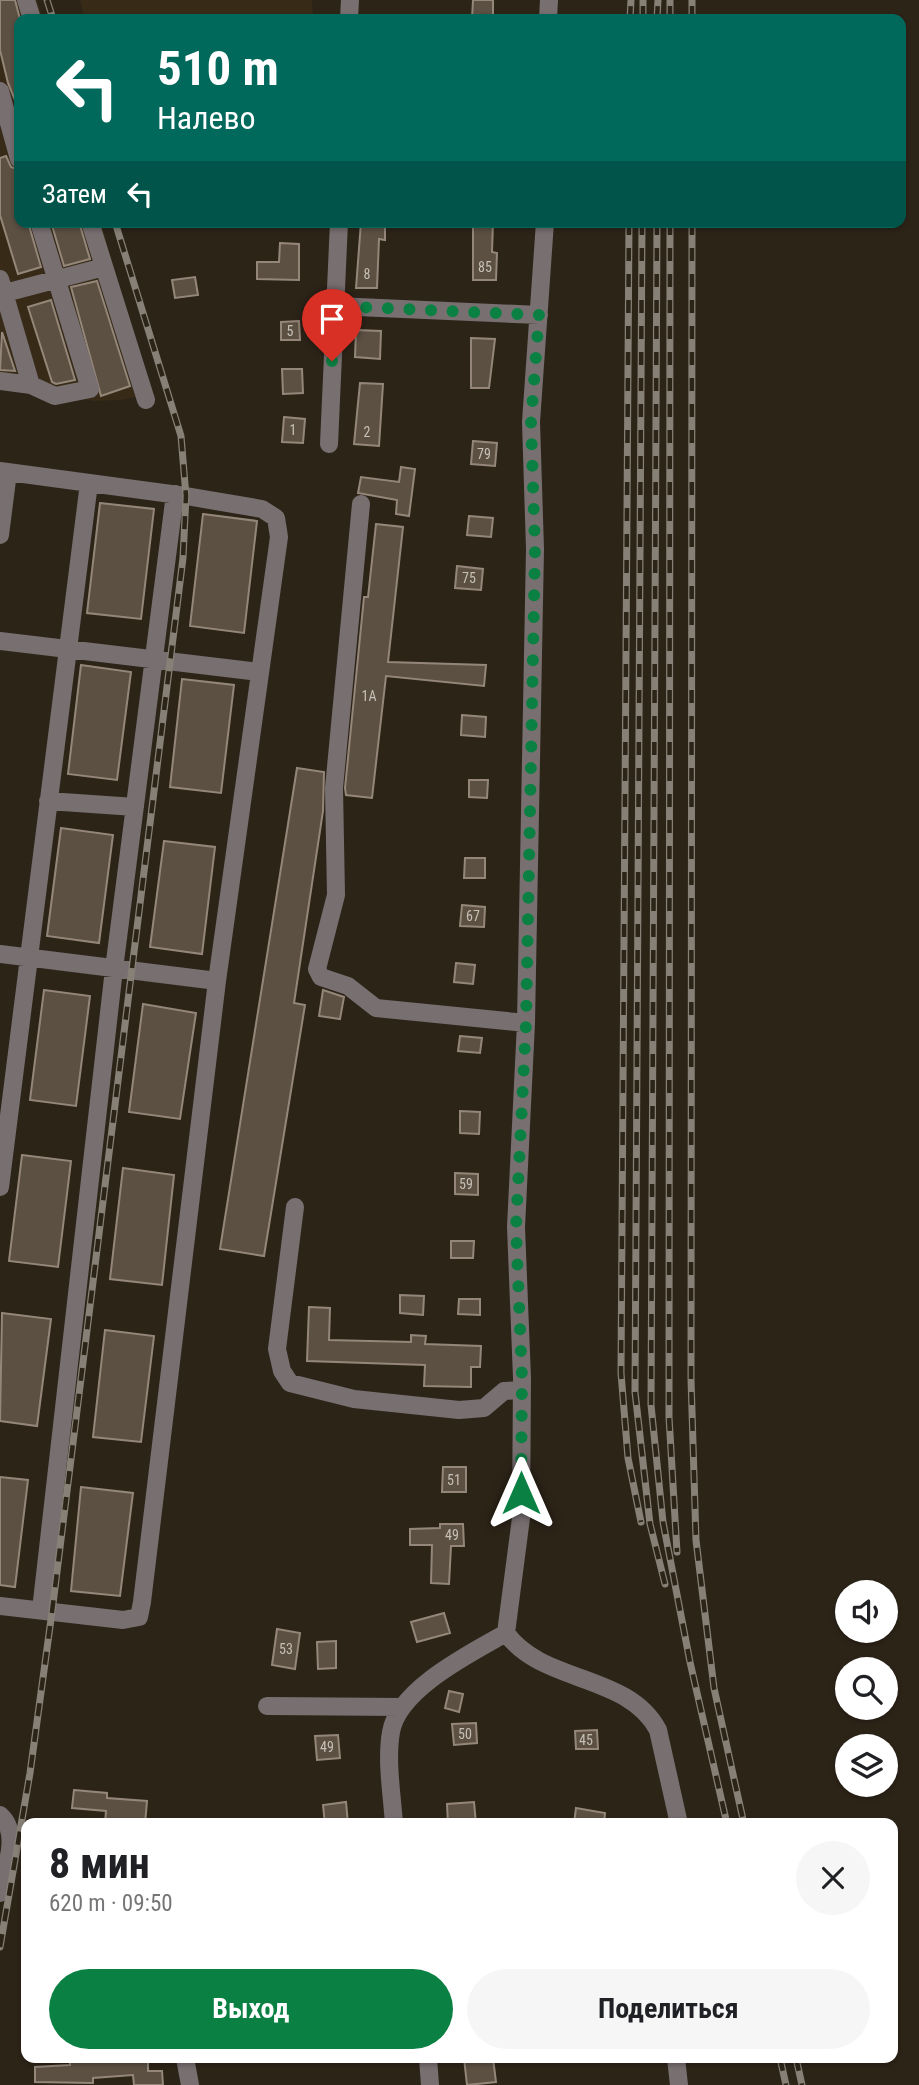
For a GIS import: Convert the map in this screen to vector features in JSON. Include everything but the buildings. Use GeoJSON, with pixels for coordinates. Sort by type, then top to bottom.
{"type":"FeatureCollection","features":[{"type":"Feature","properties":{"kind":"street"},"geometry":{"type":"LineString","coordinates":[[0,91],[14,141]]}},
{"type":"Feature","properties":{"kind":"street"},"geometry":{"type":"LineString","coordinates":[[0,381],[32,385],[55,397],[90,388],[41,228]]}},
{"type":"Feature","properties":{"kind":"street"},"geometry":{"type":"LineString","coordinates":[[92,228],[146,400]]}},
{"type":"Feature","properties":{"kind":"street"},"geometry":{"type":"LineString","coordinates":[[329,444],[339,228]]}},
{"type":"Feature","properties":{"kind":"street"},"geometry":{"type":"LineString","coordinates":[[545,228],[531,422],[535,549],[526,1023],[516,1227],[522,1390],[521,1518],[506,1633],[514,1645],[535,1662],[607,1689],[643,1710],[653,1720],[659,1730],[678,1818]]}},
{"type":"Feature","properties":{"kind":"street"},"geometry":{"type":"LineString","coordinates":[[32,385],[2,286],[104,267]]}},
{"type":"Feature","properties":{"kind":"street"},"geometry":{"type":"LineString","coordinates":[[335,306],[539,315]]}},
{"type":"Feature","properties":{"kind":"street"},"geometry":{"type":"LineString","coordinates":[[0,535],[4,472],[175,494],[262,509],[275,518],[279,537],[217,981],[139,1617],[122,1620],[0,1606]]}},
{"type":"Feature","properties":{"kind":"street"},"geometry":{"type":"LineString","coordinates":[[0,1187],[89,483]]}},
{"type":"Feature","properties":{"kind":"street"},"geometry":{"type":"LineString","coordinates":[[41,1610],[114,969],[175,494]]}},
{"type":"Feature","properties":{"kind":"street"},"geometry":{"type":"LineString","coordinates":[[361,504],[334,788],[335,895],[317,970],[321,977],[348,986],[376,1007],[526,1023]]}},
{"type":"Feature","properties":{"kind":"street"},"geometry":{"type":"LineString","coordinates":[[0,641],[259,672]]}},
{"type":"Feature","properties":{"kind":"street"},"geometry":{"type":"LineString","coordinates":[[48,801],[135,807]]}},
{"type":"Feature","properties":{"kind":"street"},"geometry":{"type":"LineString","coordinates":[[0,954],[217,981]]}},
{"type":"Feature","properties":{"kind":"street"},"geometry":{"type":"LineString","coordinates":[[295,1207],[277,1349],[282,1371],[290,1383],[354,1399],[459,1410],[484,1408],[503,1391],[522,1390]]}},
{"type":"Feature","properties":{"kind":"street"},"geometry":{"type":"LineString","coordinates":[[394,1818],[391,1729],[402,1707],[416,1691],[506,1633]]}},
{"type":"Feature","properties":{"kind":"street"},"geometry":{"type":"LineString","coordinates":[[267,1706],[402,1707]]}},
{"type":"Feature","properties":{"kind":"street"},"geometry":{"type":"LineString","coordinates":[[0,1815],[12,1833],[0,1893]]}},
{"type":"Feature","properties":{"kind":"street"},"geometry":{"type":"LineString","coordinates":[[186,2063],[190,2085]]}},
{"type":"Feature","properties":{"kind":"street"},"geometry":{"type":"LineString","coordinates":[[428,2063],[430,2085]]}},
{"type":"Feature","properties":{"kind":"street"},"geometry":{"type":"LineString","coordinates":[[677,2063],[679,2085]]}},
{"type":"Feature","properties":{"kind":"shaded area"},"geometry":{"type":"Polygon","coordinates":[[[0,0],[37,0],[41,14],[14,14],[14,228],[103,228],[150,394],[121,400],[93,401],[0,381],[0,0]]]}},
{"type":"Feature","properties":{"kind":"shaded area"},"geometry":{"type":"Polygon","coordinates":[[[80,0],[312,0],[313,14],[84,14],[80,0]]]}},
{"type":"Feature","properties":{"kind":"railway"},"geometry":{"type":"LineString","coordinates":[[47,0],[51,14]]}},
{"type":"Feature","properties":{"kind":"railway"},"geometry":{"type":"LineString","coordinates":[[630,14],[631,0]]}},
{"type":"Feature","properties":{"kind":"railway"},"geometry":{"type":"LineString","coordinates":[[643,0],[643,14]]}},
{"type":"Feature","properties":{"kind":"railway"},"geometry":{"type":"LineString","coordinates":[[657,14],[658,0]]}},
{"type":"Feature","properties":{"kind":"railway"},"geometry":{"type":"LineString","coordinates":[[670,0],[670,14]]}},
{"type":"Feature","properties":{"kind":"railway"},"geometry":{"type":"LineString","coordinates":[[692,0],[692,14]]}},
{"type":"Feature","properties":{"kind":"railway"},"geometry":{"type":"LineString","coordinates":[[22,1818],[52,1612],[183,558],[186,496],[181,436],[117,228]]}},
{"type":"Feature","properties":{"kind":"railway"},"geometry":{"type":"LineString","coordinates":[[629,228],[621,1373],[628,1458],[641,1522]]}},
{"type":"Feature","properties":{"kind":"railway"},"geometry":{"type":"LineString","coordinates":[[642,228],[635,1392],[650,1524],[665,1584]]}},
{"type":"Feature","properties":{"kind":"railway"},"geometry":{"type":"LineString","coordinates":[[657,228],[651,1405],[663,1522],[690,1662],[726,1818]]}},
{"type":"Feature","properties":{"kind":"railway"},"geometry":{"type":"LineString","coordinates":[[670,228],[669,1417],[677,1552]]}},
{"type":"Feature","properties":{"kind":"railway"},"geometry":{"type":"LineString","coordinates":[[692,228],[691,1379],[696,1540],[714,1688],[743,1818]]}},
{"type":"Feature","properties":{"kind":"railway"},"geometry":{"type":"LineString","coordinates":[[0,1947],[21,1825]]}},
{"type":"Feature","properties":{"kind":"railway"},"geometry":{"type":"LineString","coordinates":[[781,2063],[786,2085]]}},
{"type":"Feature","properties":{"kind":"railway"},"geometry":{"type":"LineString","coordinates":[[797,2063],[802,2085]]}},
{"type":"Feature","properties":{"kind":"route"},"geometry":{"type":"LineString","coordinates":[[332,361],[335,306],[539,315],[531,422],[535,549],[526,1023],[516,1227],[522,1378],[521,1493]]}}]}
